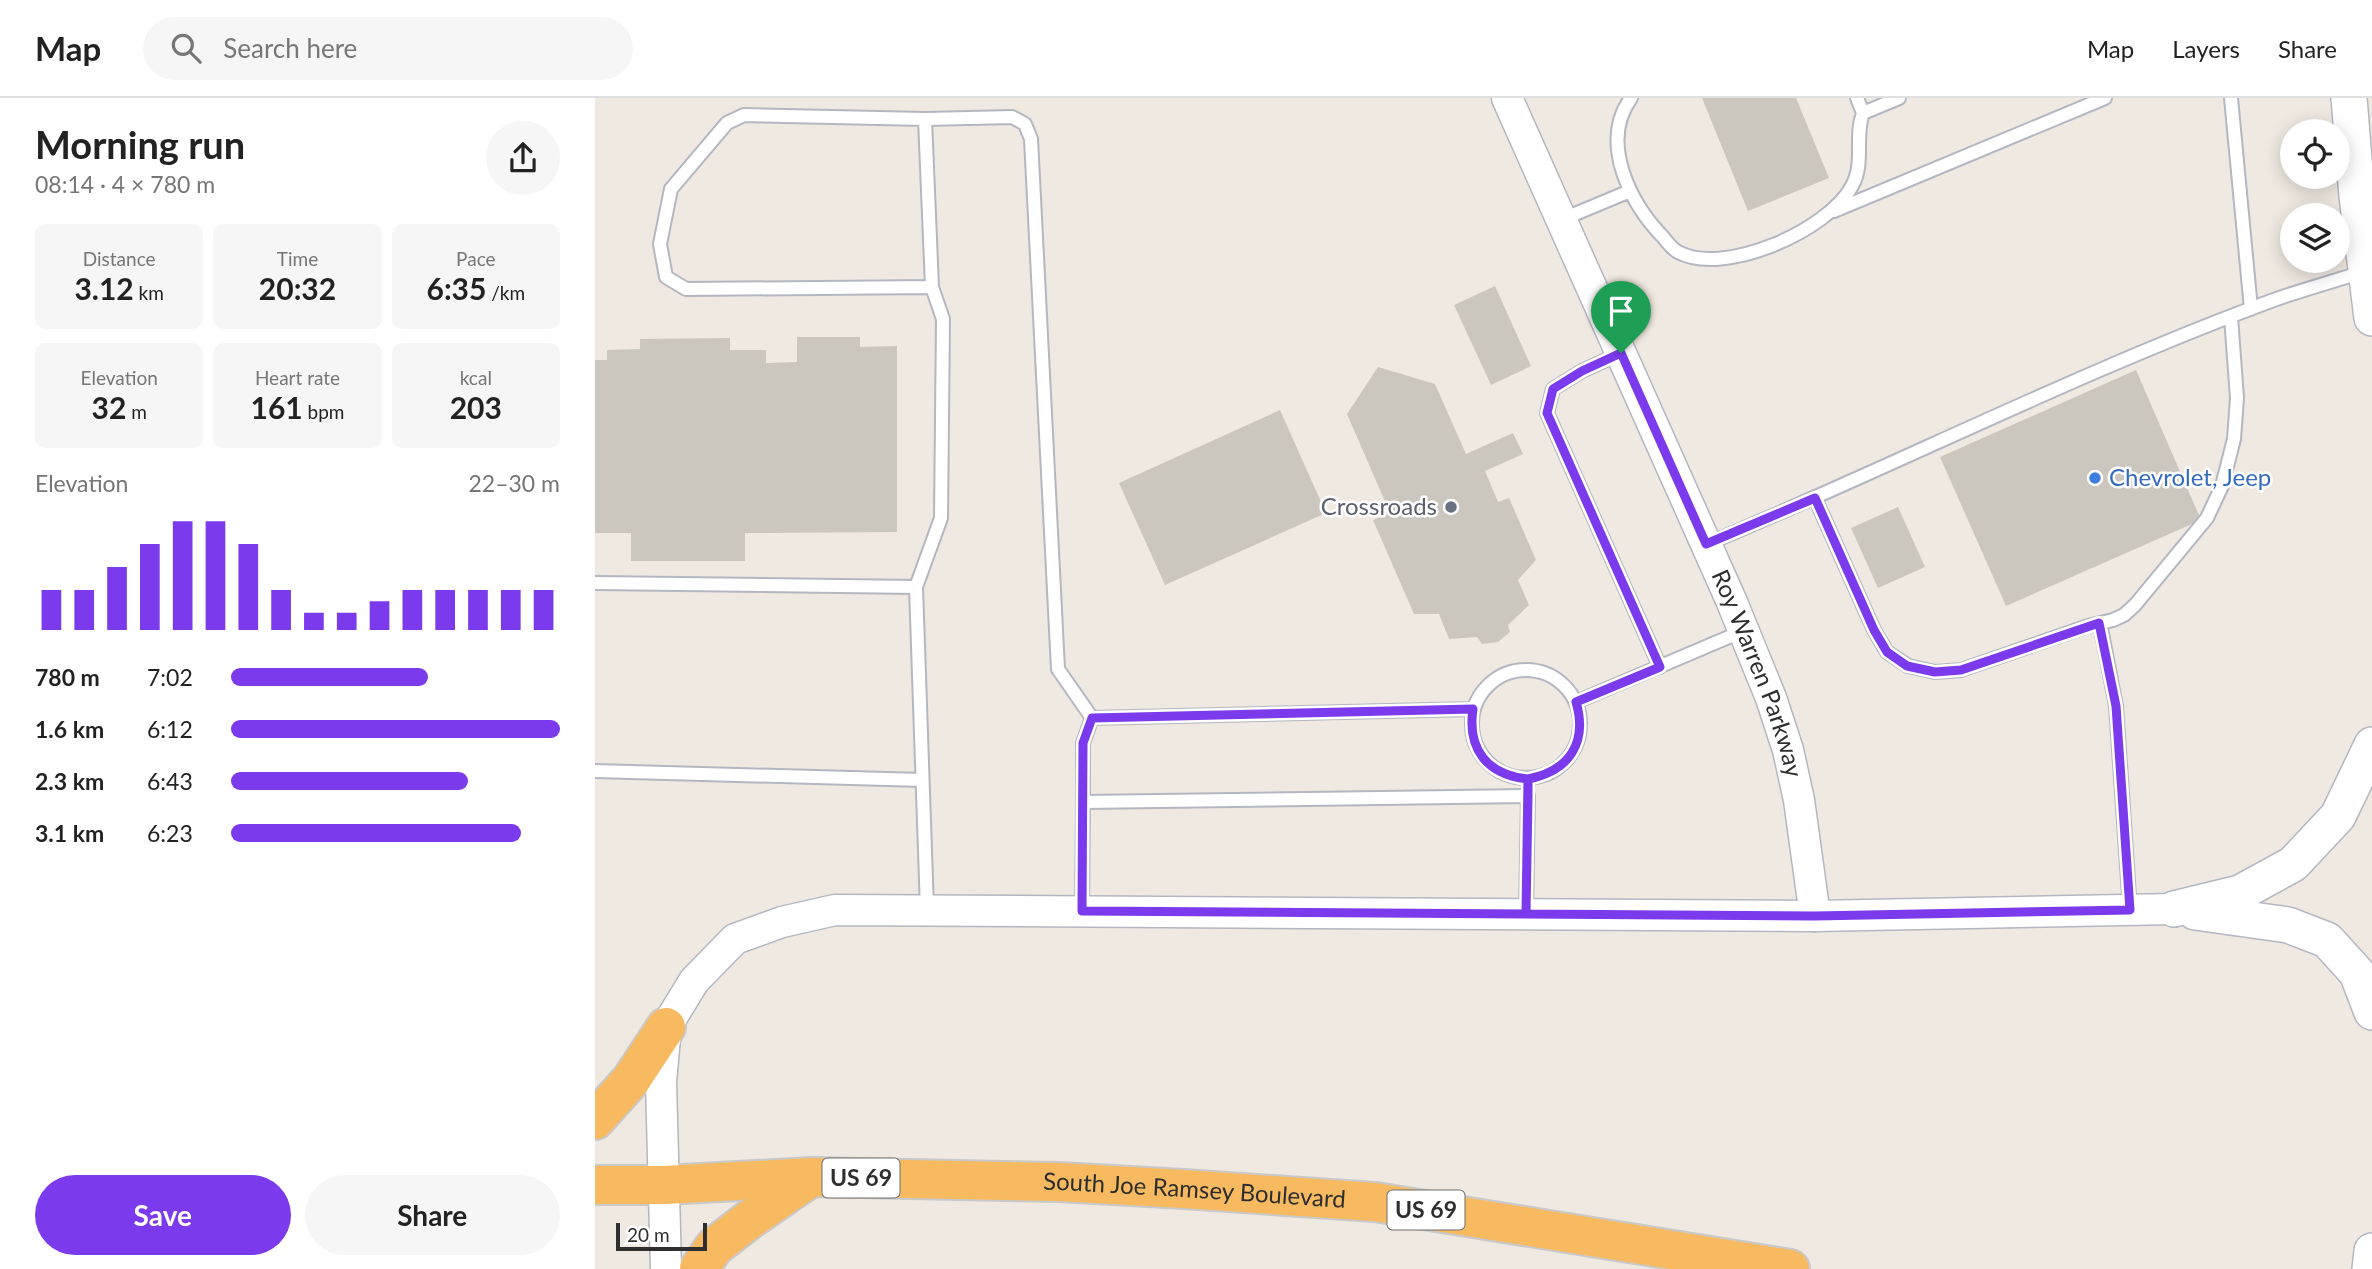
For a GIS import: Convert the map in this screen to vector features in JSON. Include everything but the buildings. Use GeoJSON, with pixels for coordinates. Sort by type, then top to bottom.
{"type":"FeatureCollection","features":[{"type":"Feature","properties":{"kind":"highway"},"geometry":{"type":"LineString","coordinates":[[595,1120],[631,1080],[666,1027]]}},
{"type":"Feature","properties":{"kind":"highway"},"geometry":{"type":"LineString","coordinates":[[699,1269],[714,1247],[812,1177]]}},
{"type":"Feature","properties":{"kind":"highway","name":"South Joe Ramsey Boulevard"},"geometry":{"type":"LineString","coordinates":[[595,1185],[664,1185],[812,1177],[1059,1182],[1375,1202],[1790,1269]]}},
{"type":"Feature","properties":{"kind":"main road"},"geometry":{"type":"LineString","coordinates":[[2349,98],[2357,196],[2372,318]]}},
{"type":"Feature","properties":{"kind":"main road"},"geometry":{"type":"LineString","coordinates":[[2174,909],[2240,893],[2293,864],[2338,816],[2372,745]]}},
{"type":"Feature","properties":{"kind":"main road"},"geometry":{"type":"LineString","coordinates":[[2174,909],[2288,925],[2327,940],[2357,973],[2372,1012]]}},
{"type":"Feature","properties":{"kind":"main road"},"geometry":{"type":"LineString","coordinates":[[2370,1269],[2372,1251]]}},
{"type":"Feature","properties":{"kind":"street","name":"Roy Warren Parkway"},"geometry":{"type":"LineString","coordinates":[[1507,98],[1706,544],[1771,698],[1788,750],[1799,800],[1815,916]]}},
{"type":"Feature","properties":{"kind":"street"},"geometry":{"type":"LineString","coordinates":[[666,1269],[661,1082],[666,1027],[694,981],[736,939],[782,922],[835,910],[1815,916],[2174,909]]}},
{"type":"Feature","properties":{"kind":"lane"},"geometry":{"type":"LineString","coordinates":[[1624,101],[1617,134],[1621,162],[1630,191],[1646,219],[1677,252],[1705,260],[1741,256],[1775,245],[1802,232],[1836,205],[1852,187],[1860,160],[1859,125],[1863,113],[1857,98]]}},
{"type":"Feature","properties":{"kind":"lane"},"geometry":{"type":"LineString","coordinates":[[1863,113],[1899,98]]}},
{"type":"Feature","properties":{"kind":"lane"},"geometry":{"type":"LineString","coordinates":[[1823,215],[2105,98]]}},
{"type":"Feature","properties":{"kind":"lane"},"geometry":{"type":"LineString","coordinates":[[2231,98],[2251,309]]}},
{"type":"Feature","properties":{"kind":"lane"},"geometry":{"type":"LineString","coordinates":[[932,287],[686,289],[666,277],[660,244],[671,189],[727,123],[744,115],[925,119],[1012,117],[1025,124],[1031,139],[1058,669],[1092,718]]}},
{"type":"Feature","properties":{"kind":"lane"},"geometry":{"type":"LineString","coordinates":[[925,119],[932,287],[943,319],[941,518],[916,587],[927,911]]}},
{"type":"Feature","properties":{"kind":"lane"},"geometry":{"type":"LineString","coordinates":[[1562,220],[1630,191]]}},
{"type":"Feature","properties":{"kind":"lane"},"geometry":{"type":"LineString","coordinates":[[1706,544],[1815,498],[2069,383],[2251,309],[2366,271]]}},
{"type":"Feature","properties":{"kind":"lane"},"geometry":{"type":"LineString","coordinates":[[1815,498],[1874,630],[1887,652],[1907,666],[1935,672],[1961,670],[2124,615],[2207,518],[2222,486],[2234,439],[2236,412],[2231,317]]}},
{"type":"Feature","properties":{"kind":"lane"},"geometry":{"type":"LineString","coordinates":[[1621,353],[1582,371],[1553,389],[1547,413],[1660,667]]}},
{"type":"Feature","properties":{"kind":"lane"},"geometry":{"type":"LineString","coordinates":[[595,583],[916,587]]}},
{"type":"Feature","properties":{"kind":"lane"},"geometry":{"type":"LineString","coordinates":[[2099,623],[2116,706],[2130,910]]}},
{"type":"Feature","properties":{"kind":"lane"},"geometry":{"type":"LineString","coordinates":[[1576,702],[1744,631]]}},
{"type":"Feature","properties":{"kind":"lane"},"geometry":{"type":"LineString","coordinates":[[1515,671],[1544,673],[1558,680],[1576,702],[1580,732],[1576,747],[1557,769],[1543,776],[1514,778],[1488,764],[1479,752],[1471,724],[1473,709],[1489,684],[1501,676],[1515,671]]}},
{"type":"Feature","properties":{"kind":"lane"},"geometry":{"type":"LineString","coordinates":[[1092,718],[1473,709]]}},
{"type":"Feature","properties":{"kind":"lane"},"geometry":{"type":"LineString","coordinates":[[1082,911],[1083,743],[1092,718]]}},
{"type":"Feature","properties":{"kind":"lane"},"geometry":{"type":"LineString","coordinates":[[595,771],[922,780]]}},
{"type":"Feature","properties":{"kind":"lane"},"geometry":{"type":"LineString","coordinates":[[1526,914],[1528,779]]}},
{"type":"Feature","properties":{"kind":"lane"},"geometry":{"type":"LineString","coordinates":[[1083,802],[1528,796]]}},
{"type":"Feature","properties":{"kind":"place","name":"Chevrolet, Jeep"},"geometry":{"type":"Point","coordinates":[2095,478]}},
{"type":"Feature","properties":{"kind":"place","name":"Crossroads"},"geometry":{"type":"Point","coordinates":[1451,507]}},
{"type":"Feature","properties":{"kind":"route"},"geometry":{"type":"LineString","coordinates":[[1621,353],[1582,371],[1553,389],[1547,413],[1660,667],[1576,702],[1580,717],[1576,747],[1557,769],[1528,779],[1526,914],[1082,911],[1083,743],[1092,718],[1473,709],[1473,738],[1488,764],[1514,778],[1528,779],[1528,796],[1526,914],[1815,916],[2130,910],[2116,706],[2099,623],[1961,670],[1935,672],[1907,666],[1887,652],[1874,630],[1815,498],[1706,544],[1621,353]]}}]}
